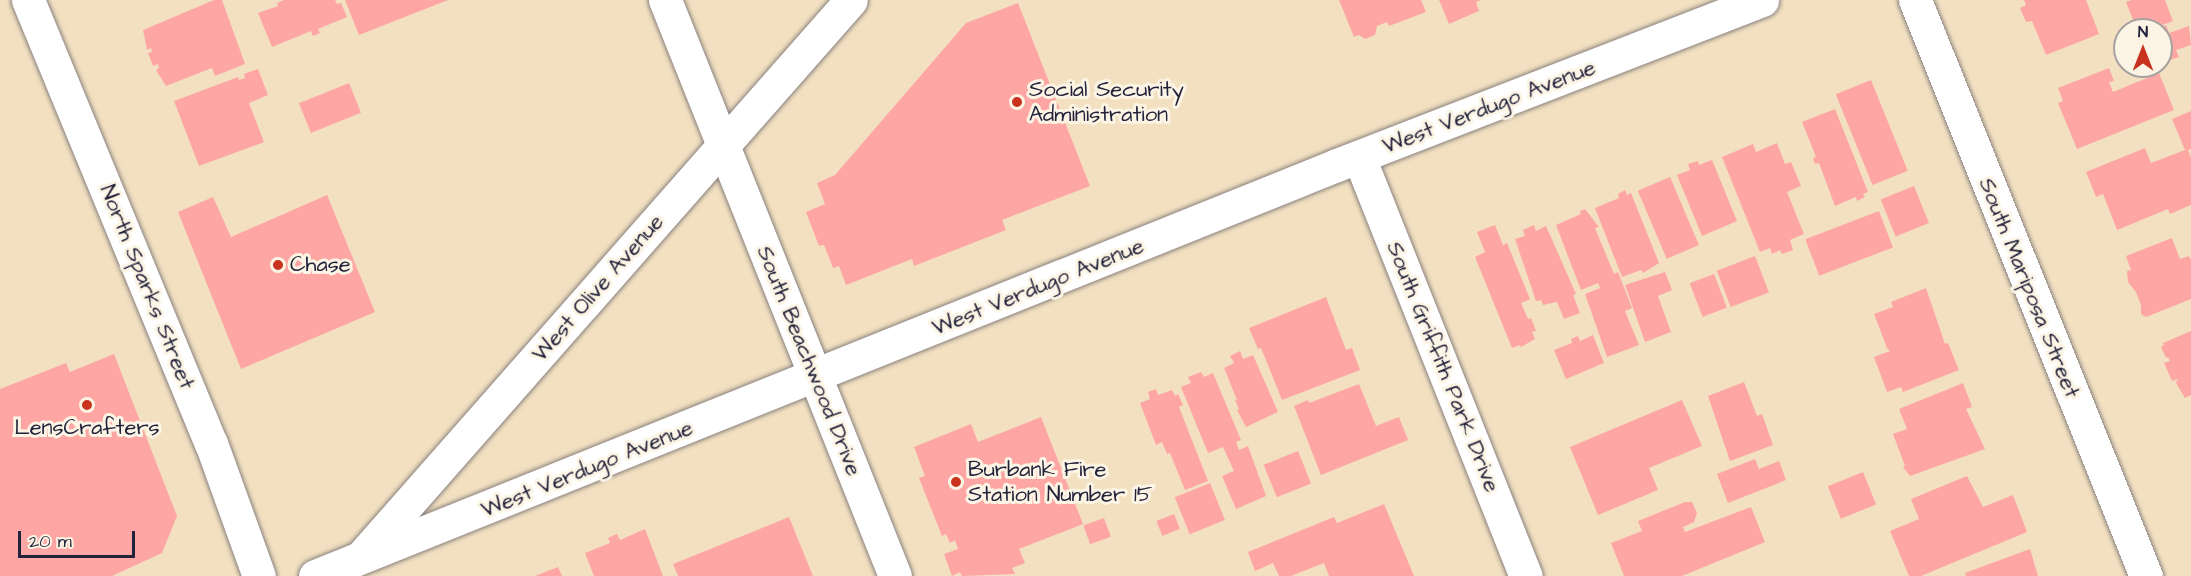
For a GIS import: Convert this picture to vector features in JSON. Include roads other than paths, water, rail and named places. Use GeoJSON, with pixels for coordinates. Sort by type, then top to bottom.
{"type":"FeatureCollection","features":[{"type":"Feature","properties":{"kind":"street","name":"North Sparks Street"},"geometry":{"type":"LineString","coordinates":[[28,0],[211,443],[259,576]]}},
{"type":"Feature","properties":{"kind":"street","name":"South Beachwood Drive"},"geometry":{"type":"LineString","coordinates":[[664,0],[895,576]]}},
{"type":"Feature","properties":{"kind":"street","name":"West Olive Avenue"},"geometry":{"type":"LineString","coordinates":[[352,568],[851,0]]}},
{"type":"Feature","properties":{"kind":"street","name":"West Verdugo Avenue"},"geometry":{"type":"LineString","coordinates":[[315,576],[352,568],[816,376],[1359,157],[1762,0]]}},
{"type":"Feature","properties":{"kind":"street","name":"South Mariposa Street"},"geometry":{"type":"LineString","coordinates":[[1915,0],[2146,576]]}},
{"type":"Feature","properties":{"kind":"street","name":"South Griffith Park Drive"},"geometry":{"type":"LineString","coordinates":[[1359,157],[1526,576]]}},
{"type":"Feature","properties":{"kind":"place","name":"Social Security Administration"},"geometry":{"type":"Point","coordinates":[1017,102]}},
{"type":"Feature","properties":{"kind":"place","name":"Chase"},"geometry":{"type":"Point","coordinates":[278,265]}},
{"type":"Feature","properties":{"kind":"place","name":"LensCrafters"},"geometry":{"type":"Point","coordinates":[87,405]}},
{"type":"Feature","properties":{"kind":"place","name":"Burbank Fire Station Number 15"},"geometry":{"type":"Point","coordinates":[956,482]}}]}
